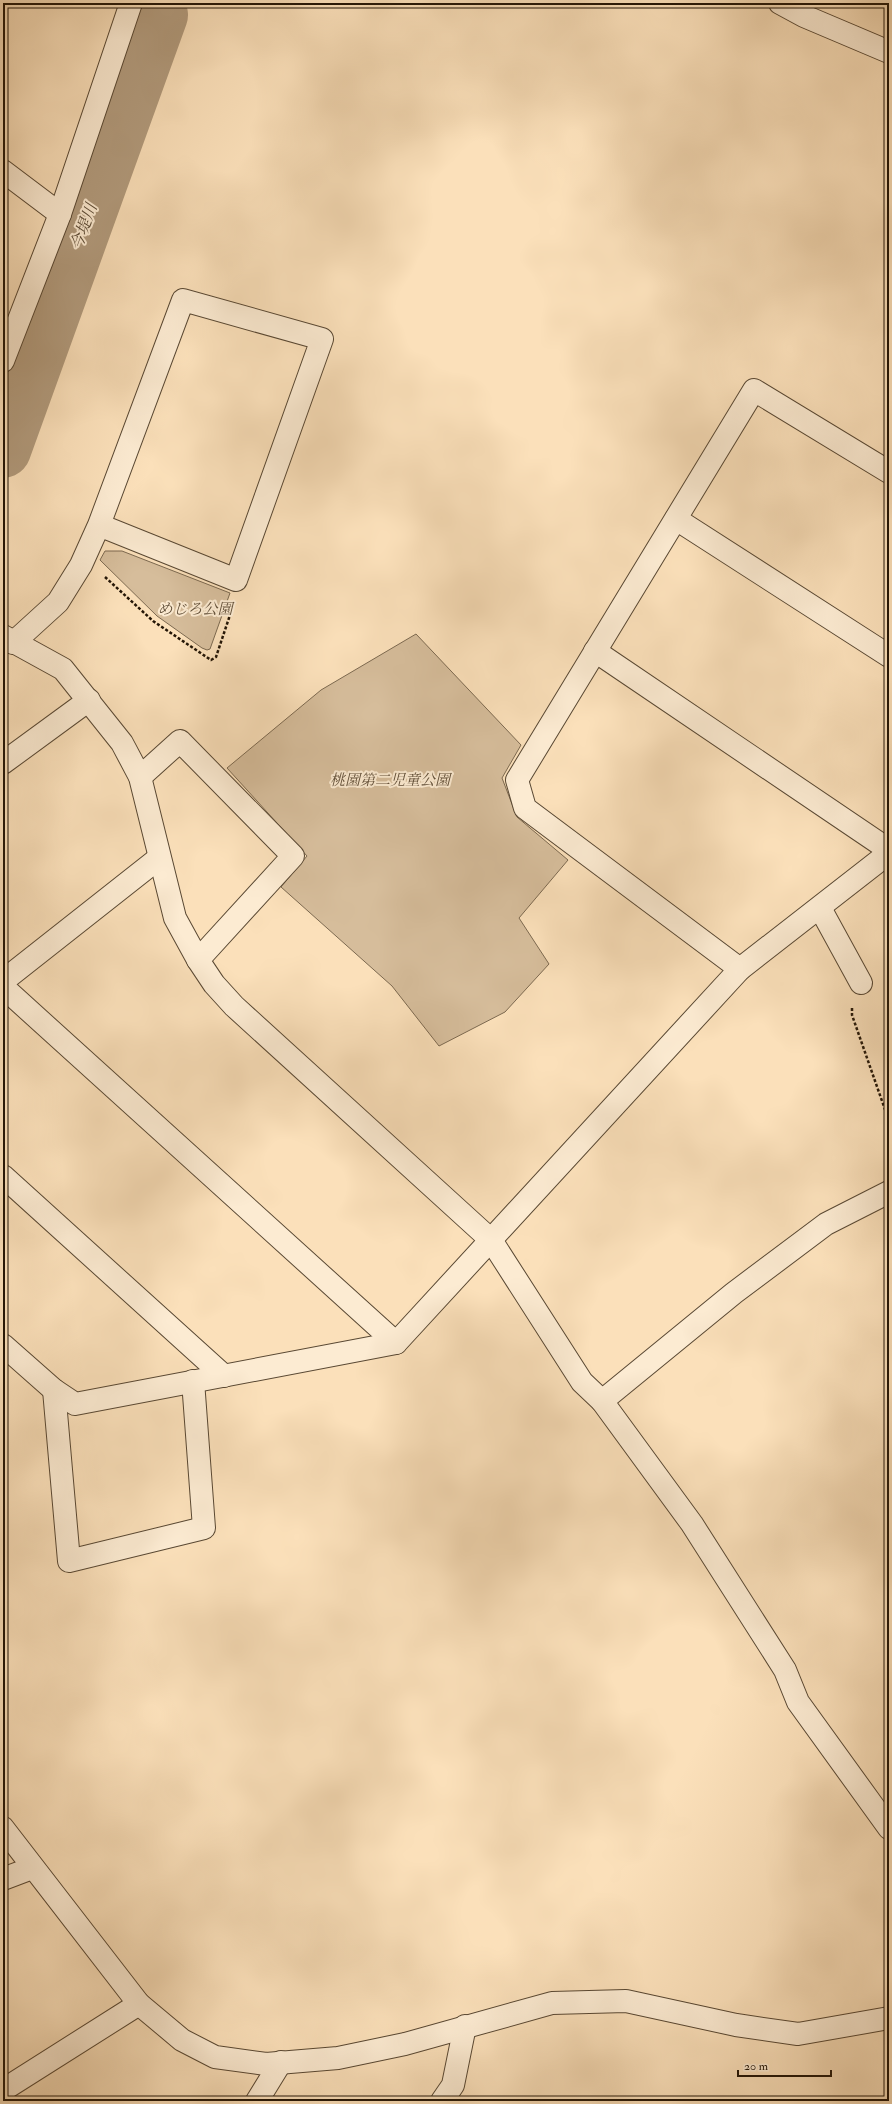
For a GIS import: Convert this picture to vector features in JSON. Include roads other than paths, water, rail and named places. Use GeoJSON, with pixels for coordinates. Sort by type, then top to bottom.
{"type":"FeatureCollection","features":[{"type":"Feature","properties":{"kind":"street"},"geometry":{"type":"LineString","coordinates":[[3,361],[60,214],[131,3]]}},
{"type":"Feature","properties":{"kind":"street"},"geometry":{"type":"LineString","coordinates":[[780,3],[804,16],[889,52]]}},
{"type":"Feature","properties":{"kind":"street"},"geometry":{"type":"LineString","coordinates":[[3,171],[60,214]]}},
{"type":"Feature","properties":{"kind":"street"},"geometry":{"type":"LineString","coordinates":[[99,525],[236,580],[322,339],[183,300],[99,525],[81,565],[58,602],[8,640],[63,669],[122,743],[140,777],[175,918],[198,960],[214,984],[234,1006],[491,1240],[582,1382],[602,1401],[692,1524],[785,1670],[798,1702],[889,1828]]}},
{"type":"Feature","properties":{"kind":"street"},"geometry":{"type":"LineString","coordinates":[[740,969],[525,808],[517,780],[754,390],[889,472]]}},
{"type":"Feature","properties":{"kind":"street"},"geometry":{"type":"LineString","coordinates":[[676,519],[889,656]]}},
{"type":"Feature","properties":{"kind":"street"},"geometry":{"type":"LineString","coordinates":[[3,1346],[54,1390],[75,1404],[396,1343],[740,969],[820,908],[889,852],[595,651]]}},
{"type":"Feature","properties":{"kind":"street"},"geometry":{"type":"LineString","coordinates":[[3,763],[89,700]]}},
{"type":"Feature","properties":{"kind":"street"},"geometry":{"type":"LineString","coordinates":[[140,777],[180,741],[293,856],[198,960]]}},
{"type":"Feature","properties":{"kind":"street"},"geometry":{"type":"LineString","coordinates":[[3,981],[159,858]]}},
{"type":"Feature","properties":{"kind":"street"},"geometry":{"type":"LineString","coordinates":[[820,908],[859,981]]}},
{"type":"Feature","properties":{"kind":"street"},"geometry":{"type":"LineString","coordinates":[[3,987],[396,1343]]}},
{"type":"Feature","properties":{"kind":"street"},"geometry":{"type":"LineString","coordinates":[[3,1176],[224,1376]]}},
{"type":"Feature","properties":{"kind":"street"},"geometry":{"type":"LineString","coordinates":[[602,1401],[734,1293],[826,1224],[889,1192]]}},
{"type":"Feature","properties":{"kind":"street"},"geometry":{"type":"LineString","coordinates":[[54,1390],[69,1561],[204,1528],[193,1381]]}},
{"type":"Feature","properties":{"kind":"street"},"geometry":{"type":"LineString","coordinates":[[3,1828],[32,1868],[139,2004],[182,2040],[215,2057],[266,2064],[338,2058],[405,2044],[465,2026],[552,2003],[626,2001],[736,2025],[798,2034],[889,2018]]}},
{"type":"Feature","properties":{"kind":"street"},"geometry":{"type":"LineString","coordinates":[[3,1879],[32,1868]]}},
{"type":"Feature","properties":{"kind":"street"},"geometry":{"type":"LineString","coordinates":[[3,2090],[139,2004]]}},
{"type":"Feature","properties":{"kind":"street"},"geometry":{"type":"LineString","coordinates":[[442,2101],[452,2085],[465,2026]]}},
{"type":"Feature","properties":{"kind":"street"},"geometry":{"type":"LineString","coordinates":[[257,2101],[281,2062]]}},
{"type":"Feature","properties":{"kind":"waterway","name":"今堤川"},"geometry":{"type":"LineString","coordinates":[[3,450],[160,15],[158,3]]}},
{"type":"Feature","properties":{"kind":"park label","name":"めじろ公園"},"geometry":{"type":"Point","coordinates":[195,609]}},
{"type":"Feature","properties":{"kind":"park label","name":"桃園第二児童公園"},"geometry":{"type":"Point","coordinates":[390,780]}}]}
